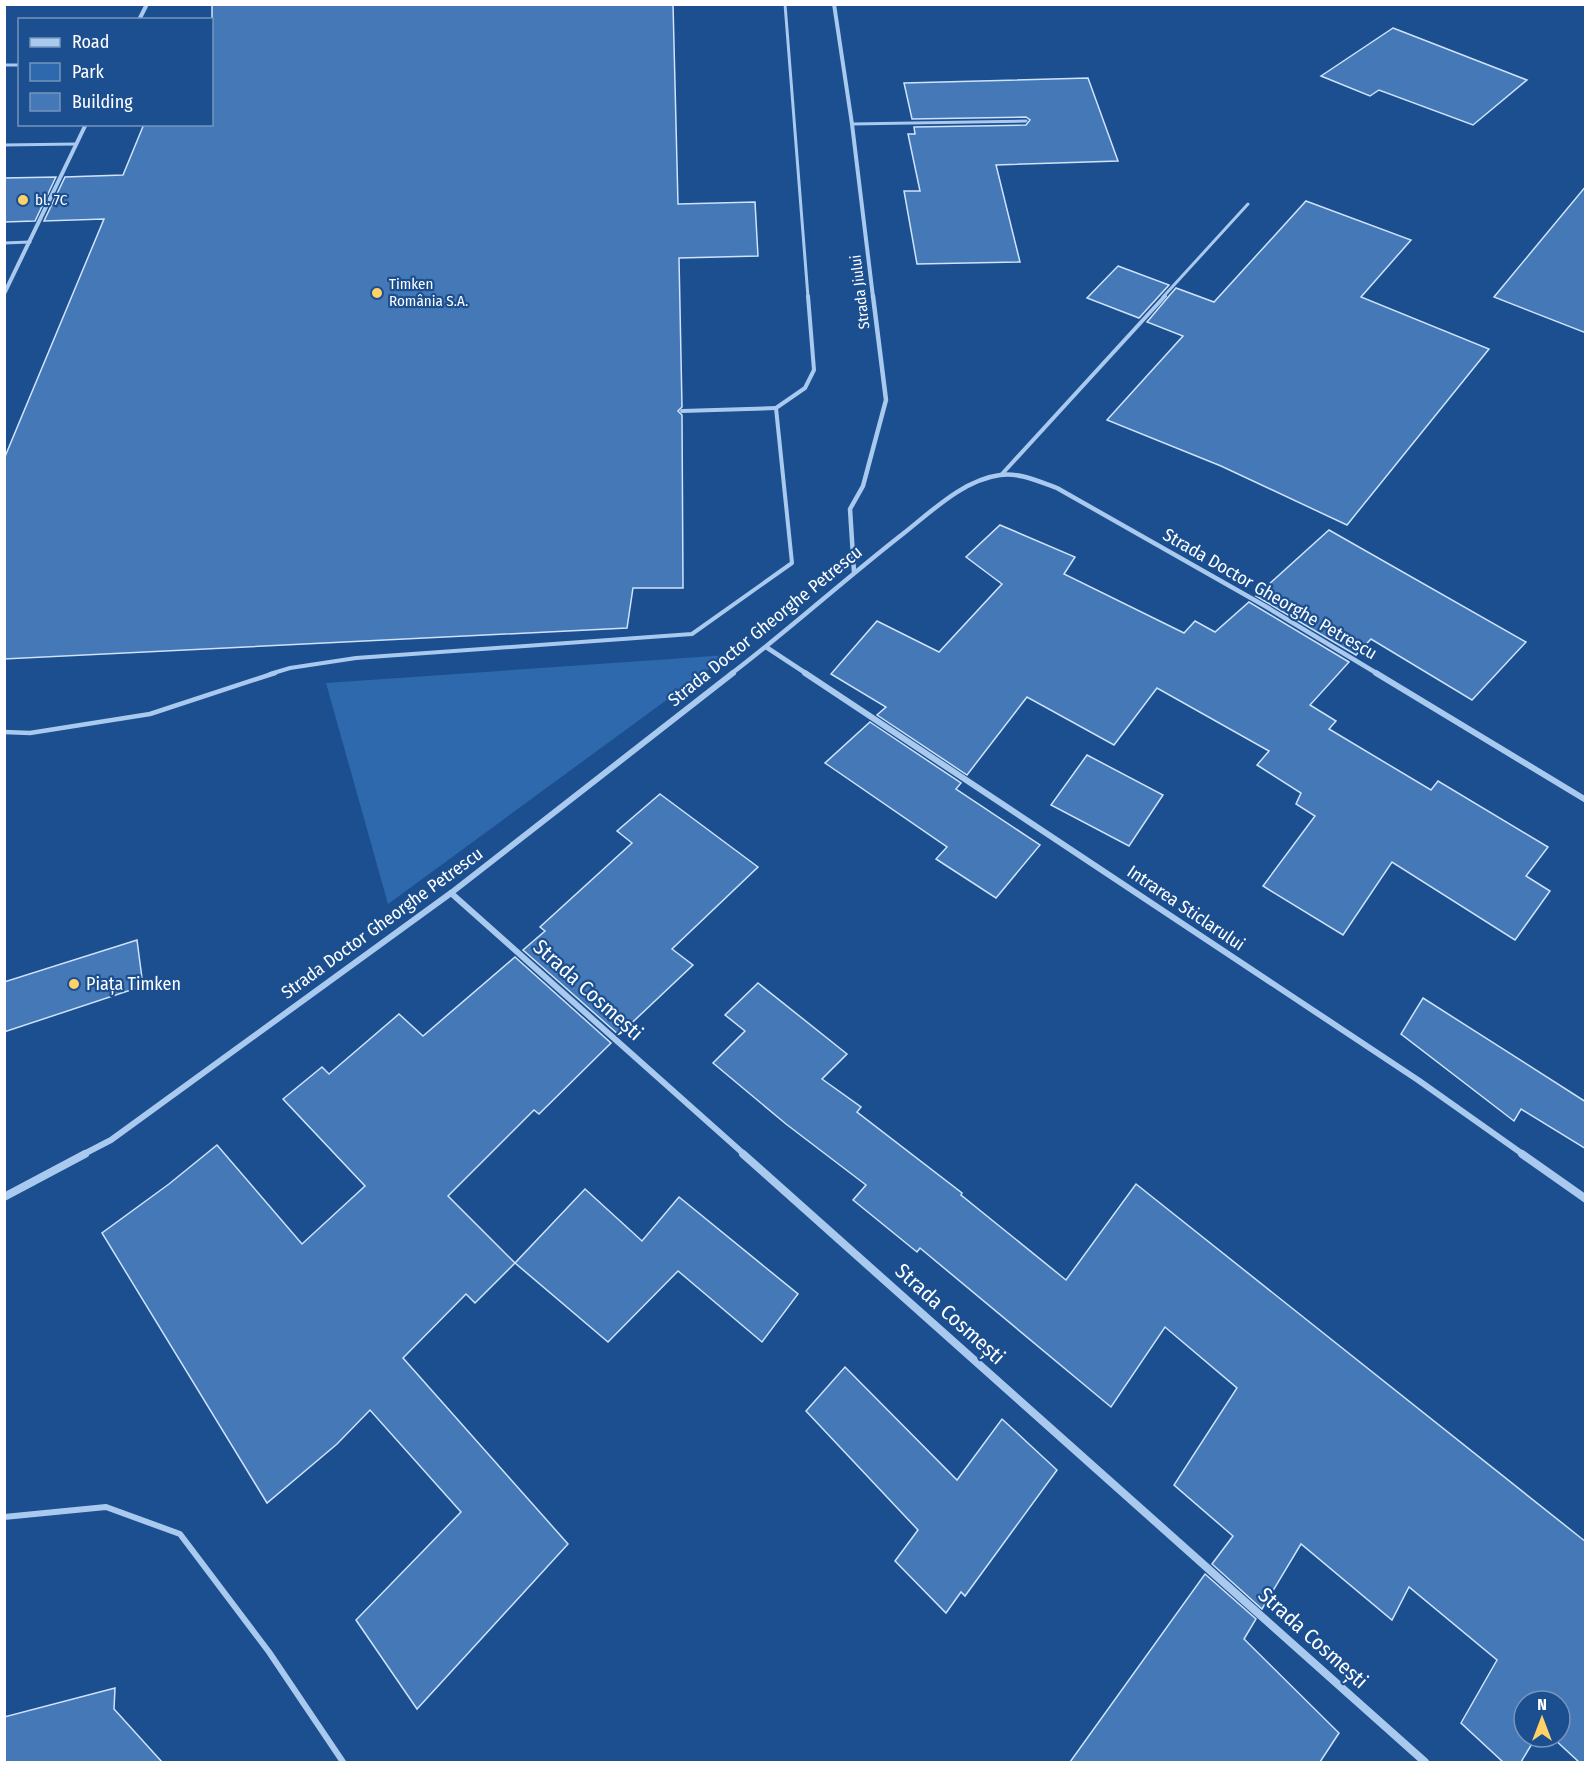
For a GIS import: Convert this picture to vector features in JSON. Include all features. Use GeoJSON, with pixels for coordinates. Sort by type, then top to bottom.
{"type":"FeatureCollection","features":[{"type":"Feature","properties":{"kind":"street"},"geometry":{"type":"LineString","coordinates":[[140,18],[147,4]]}},
{"type":"Feature","properties":{"kind":"street","name":"Strada Jiului"},"geometry":{"type":"LineString","coordinates":[[834,4],[852,124],[886,400],[863,486],[850,509],[854,572]]}},
{"type":"Feature","properties":{"kind":"street"},"geometry":{"type":"LineString","coordinates":[[4,294],[85,126]]}},
{"type":"Feature","properties":{"kind":"street","name":"Strada Doctor Gheorghe Petrescu"},"geometry":{"type":"LineString","coordinates":[[4,1197],[111,1140],[451,892],[766,647],[854,572],[945,501],[979,480],[1002,474],[1029,478],[1057,488],[1265,606],[1586,800]]}},
{"type":"Feature","properties":{"kind":"street","name":"Intrarea Sticlarului"},"geometry":{"type":"LineString","coordinates":[[766,647],[1418,1080],[1586,1199]]}},
{"type":"Feature","properties":{"kind":"street","name":"Strada Cosmești"},"geometry":{"type":"LineString","coordinates":[[451,892],[1425,1762]]}},
{"type":"Feature","properties":{"kind":"lane"},"geometry":{"type":"LineString","coordinates":[[682,411],[776,408],[791,400],[812,381],[814,370],[785,4]]}},
{"type":"Feature","properties":{"kind":"lane"},"geometry":{"type":"LineString","coordinates":[[852,124],[1026,121]]}},
{"type":"Feature","properties":{"kind":"lane"},"geometry":{"type":"LineString","coordinates":[[4,145],[76,144]]}},
{"type":"Feature","properties":{"kind":"lane"},"geometry":{"type":"LineString","coordinates":[[1002,474],[1248,204]]}},
{"type":"Feature","properties":{"kind":"lane"},"geometry":{"type":"LineString","coordinates":[[4,243],[30,242]]}},
{"type":"Feature","properties":{"kind":"lane"},"geometry":{"type":"LineString","coordinates":[[4,732],[30,733],[150,714],[291,668],[356,658],[692,634],[792,562],[776,408]]}},
{"type":"Feature","properties":{"kind":"lane"},"geometry":{"type":"LineString","coordinates":[[4,1517],[106,1507],[180,1534],[269,1652],[343,1762]]}},
{"type":"Feature","properties":{"kind":"green space"},"geometry":{"type":"Polygon","coordinates":[[[728,655],[388,904],[326,683],[728,655]]]}},
{"type":"Feature","properties":{"kind":"building","name":"Timken România S.A."},"geometry":{"type":"Polygon","coordinates":[[[212,4],[673,4],[678,204],[755,202],[758,256],[679,258],[682,407],[678,411],[682,415],[683,588],[633,588],[627,628],[4,659],[4,459],[104,219],[44,221],[65,177],[123,175],[143,126],[213,126],[212,4]]]}},
{"type":"Feature","properties":{"kind":"building"},"geometry":{"type":"Polygon","coordinates":[[[1393,28],[1527,80],[1473,125],[1379,90],[1370,96],[1321,76],[1393,28]]]}},
{"type":"Feature","properties":{"kind":"building"},"geometry":{"type":"Polygon","coordinates":[[[1088,78],[1118,161],[996,165],[1020,262],[917,264],[904,191],[920,191],[908,134],[915,134],[914,127],[1026,125],[1030,120],[1026,117],[912,119],[904,83],[1088,78]]]}},
{"type":"Feature","properties":{"kind":"building","name":"bl. 7C"},"geometry":{"type":"Polygon","coordinates":[[[56,177],[35,221],[4,222],[4,178],[56,177]]]}},
{"type":"Feature","properties":{"kind":"building"},"geometry":{"type":"Polygon","coordinates":[[[1586,186],[1586,333],[1494,297],[1586,186]]]}},
{"type":"Feature","properties":{"kind":"building"},"geometry":{"type":"Polygon","coordinates":[[[1306,201],[1411,240],[1361,297],[1489,349],[1347,525],[1221,466],[1107,420],[1183,336],[1147,322],[1176,288],[1214,302],[1306,201]]]}},
{"type":"Feature","properties":{"kind":"building"},"geometry":{"type":"Polygon","coordinates":[[[1118,266],[1169,285],[1139,318],[1087,298],[1118,266]]]}},
{"type":"Feature","properties":{"kind":"building"},"geometry":{"type":"Polygon","coordinates":[[[1000,525],[1075,557],[1064,574],[1184,633],[1195,621],[1215,632],[1249,602],[1349,662],[1310,705],[1336,721],[1329,729],[1431,790],[1438,781],[1548,847],[1526,876],[1550,891],[1515,940],[1392,862],[1343,935],[1263,886],[1315,816],[1296,804],[1301,793],[1257,765],[1269,751],[1157,688],[1114,745],[1027,697],[967,775],[877,715],[886,707],[831,674],[877,621],[939,652],[1002,584],[966,557],[1000,525]]]}},
{"type":"Feature","properties":{"kind":"building"},"geometry":{"type":"Polygon","coordinates":[[[1329,530],[1526,642],[1472,700],[1371,639],[1356,655],[1256,596],[1329,530]]]}},
{"type":"Feature","properties":{"kind":"building"},"geometry":{"type":"Polygon","coordinates":[[[870,722],[961,783],[956,789],[1040,845],[996,898],[936,859],[947,847],[825,763],[870,722]]]}},
{"type":"Feature","properties":{"kind":"building"},"geometry":{"type":"Polygon","coordinates":[[[1087,755],[1163,795],[1129,846],[1051,805],[1087,755]]]}},
{"type":"Feature","properties":{"kind":"building"},"geometry":{"type":"Polygon","coordinates":[[[660,794],[758,867],[672,949],[693,965],[619,1035],[523,950],[545,931],[540,927],[632,843],[617,831],[660,794]]]}},
{"type":"Feature","properties":{"kind":"building","name":"Piața Timken"},"geometry":{"type":"Polygon","coordinates":[[[137,940],[143,986],[4,1032],[4,982],[137,940]]]}},
{"type":"Feature","properties":{"kind":"building"},"geometry":{"type":"Polygon","coordinates":[[[515,957],[611,1043],[539,1114],[534,1110],[448,1196],[515,1263],[475,1303],[466,1294],[403,1358],[568,1544],[417,1709],[356,1620],[461,1512],[370,1410],[337,1444],[267,1503],[102,1233],[169,1184],[217,1145],[302,1244],[365,1186],[283,1099],[322,1067],[329,1074],[399,1014],[423,1036],[515,957]]]}},
{"type":"Feature","properties":{"kind":"building"},"geometry":{"type":"Polygon","coordinates":[[[758,983],[847,1054],[822,1079],[861,1107],[857,1112],[962,1193],[961,1195],[1066,1280],[1136,1184],[1586,1542],[1586,1762],[1579,1762],[1565,1749],[1572,1749],[1572,1689],[1512,1689],[1512,1749],[1529,1749],[1521,1762],[1503,1762],[1461,1723],[1497,1660],[1409,1587],[1392,1620],[1301,1544],[1262,1609],[1212,1564],[1233,1536],[1174,1485],[1237,1388],[1165,1327],[1111,1407],[920,1248],[917,1252],[853,1200],[866,1185],[786,1124],[713,1063],[745,1031],[725,1015],[758,983]]]}},
{"type":"Feature","properties":{"kind":"building"},"geometry":{"type":"Polygon","coordinates":[[[1423,998],[1586,1102],[1586,1149],[1521,1109],[1514,1121],[1401,1034],[1423,998]]]}},
{"type":"Feature","properties":{"kind":"building"},"geometry":{"type":"Polygon","coordinates":[[[585,1189],[642,1241],[679,1197],[798,1294],[762,1342],[678,1271],[608,1342],[515,1263],[585,1189]]]}},
{"type":"Feature","properties":{"kind":"building"},"geometry":{"type":"Polygon","coordinates":[[[845,1367],[957,1480],[1002,1419],[1057,1470],[965,1596],[961,1592],[946,1613],[895,1561],[918,1530],[806,1411],[845,1367]]]}},
{"type":"Feature","properties":{"kind":"building"},"geometry":{"type":"Polygon","coordinates":[[[1205,1574],[1256,1619],[1244,1639],[1339,1733],[1320,1762],[1070,1762],[1205,1574]]]}},
{"type":"Feature","properties":{"kind":"building"},"geometry":{"type":"Polygon","coordinates":[[[115,1688],[114,1709],[162,1762],[4,1762],[4,1717],[115,1688]]]}},
{"type":"Feature","properties":{"kind":"place","name":"bl. 7C"},"geometry":{"type":"Point","coordinates":[23,200]}},
{"type":"Feature","properties":{"kind":"place","name":"Timken România S.A."},"geometry":{"type":"Point","coordinates":[377,293]}},
{"type":"Feature","properties":{"kind":"place","name":"Piața Timken"},"geometry":{"type":"Point","coordinates":[74,984]}}]}
